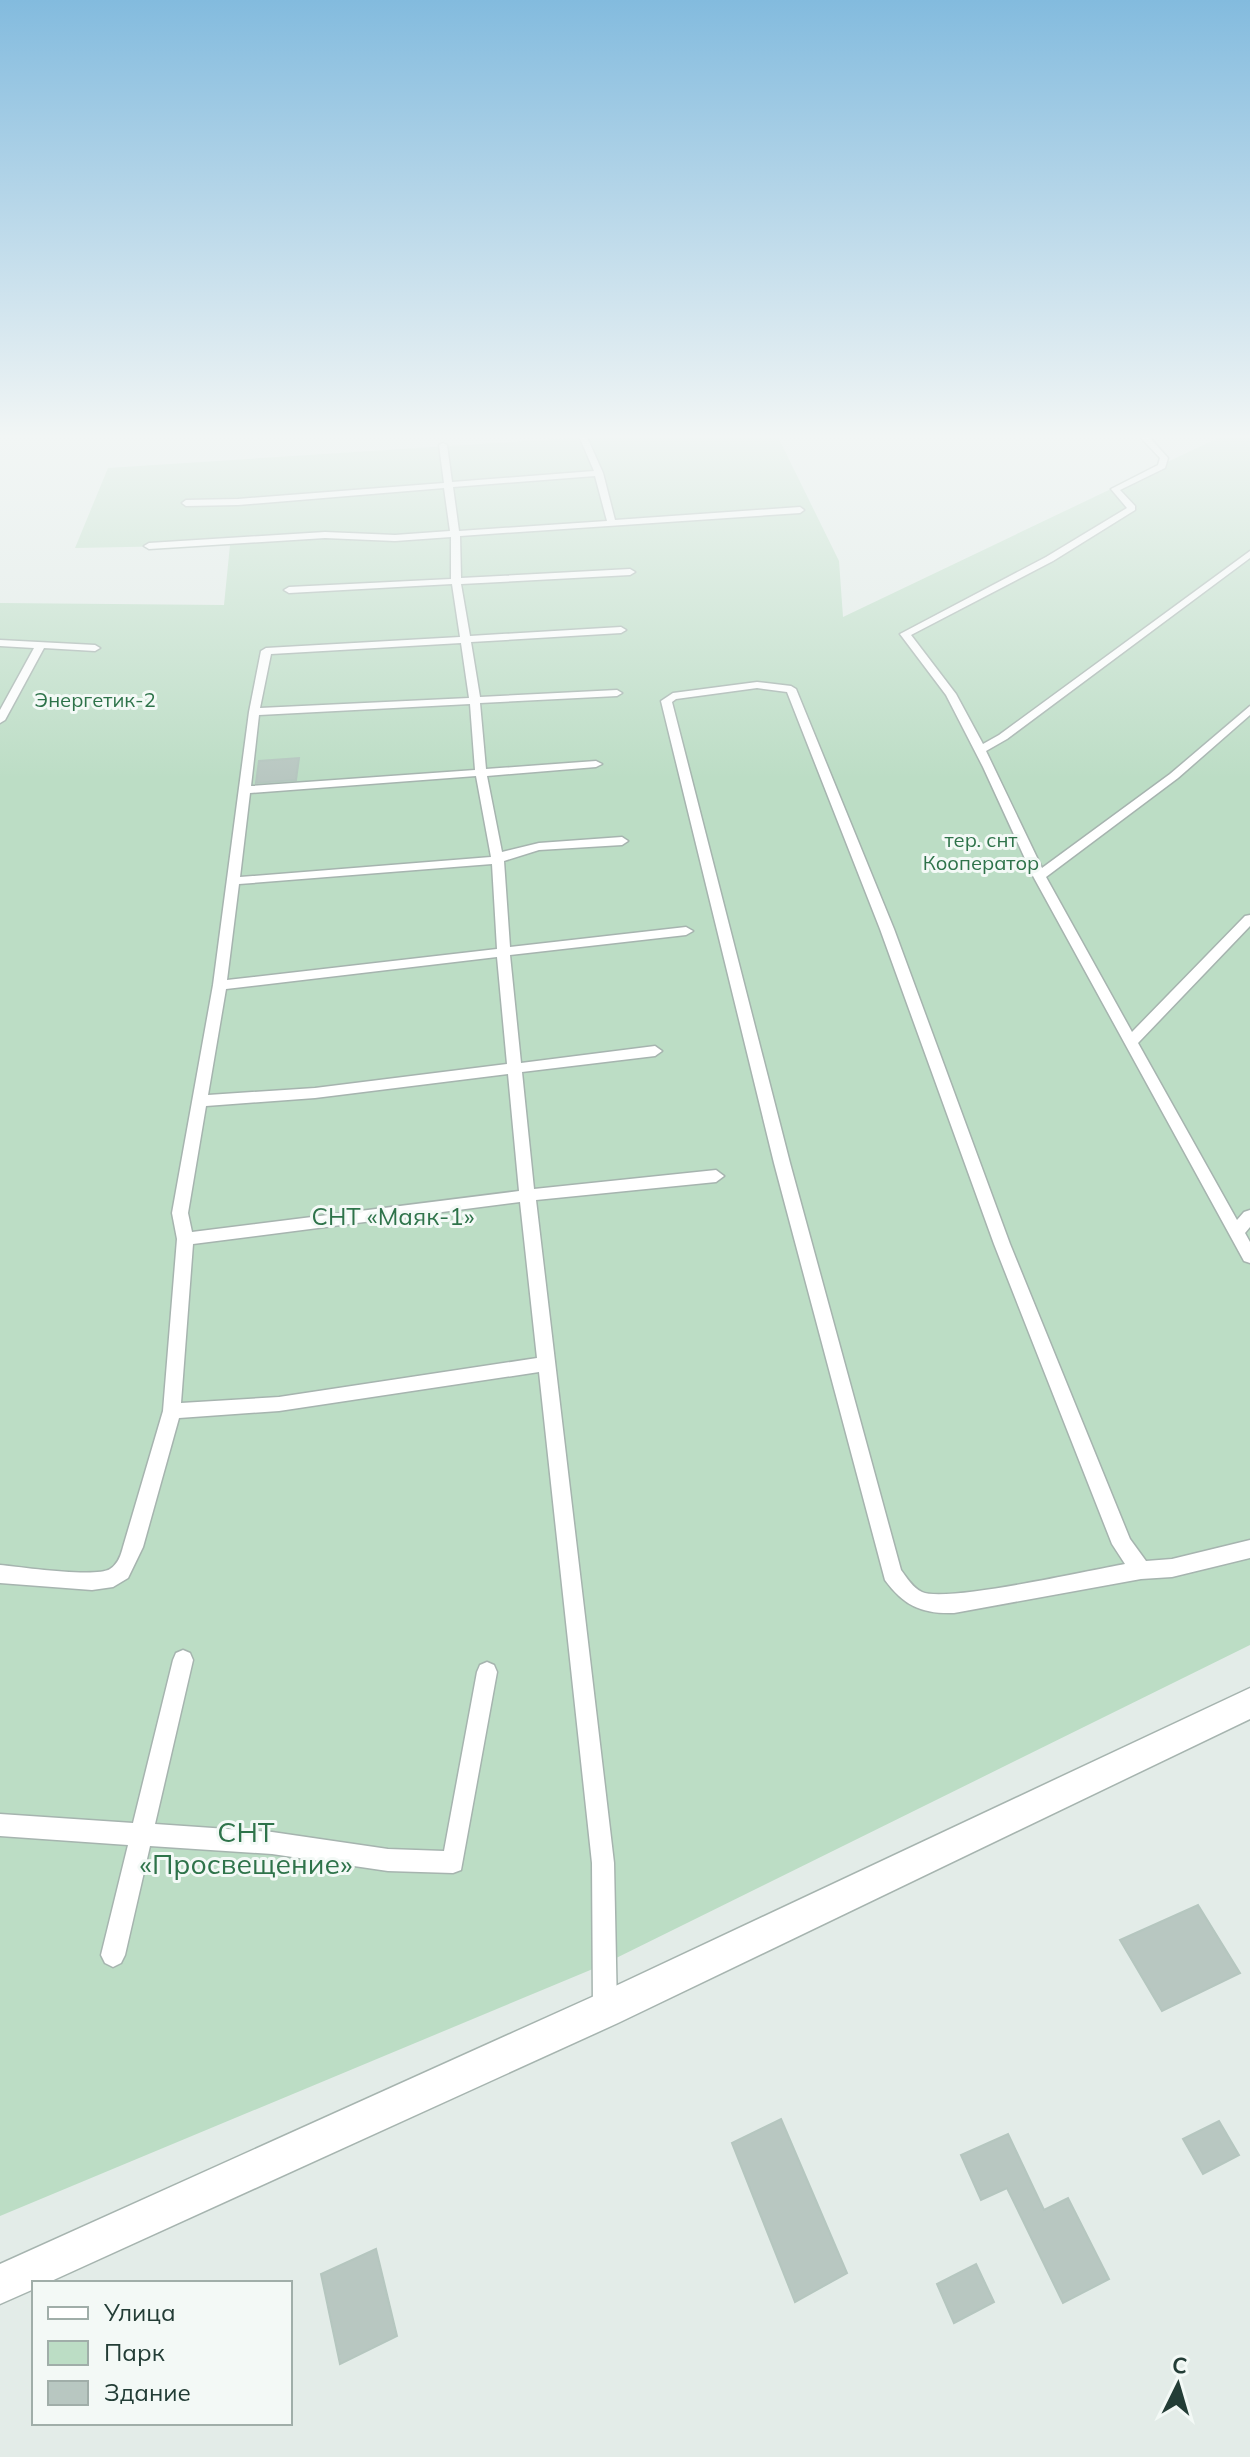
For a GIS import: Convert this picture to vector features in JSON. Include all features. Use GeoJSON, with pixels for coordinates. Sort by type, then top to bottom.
{"type":"FeatureCollection","features":[{"type":"Feature","properties":{"kind":"street"},"geometry":{"type":"LineString","coordinates":[[0,2284],[605,2010],[1250,1703]]}},
{"type":"Feature","properties":{"kind":"lane"},"geometry":{"type":"LineString","coordinates":[[455,550],[456,582],[475,702],[481,774],[497,860],[527,1197],[603,1863],[605,2010]]}},
{"type":"Feature","properties":{"kind":"lane"},"geometry":{"type":"LineString","coordinates":[[1064,550],[905,634],[951,694],[1039,876],[1250,1257]]}},
{"type":"Feature","properties":{"kind":"lane"},"geometry":{"type":"LineString","coordinates":[[980,750],[1003,737],[1250,554]]}},
{"type":"Feature","properties":{"kind":"lane"},"geometry":{"type":"LineString","coordinates":[[289,590],[630,572]]}},
{"type":"Feature","properties":{"kind":"lane"},"geometry":{"type":"LineString","coordinates":[[0,1574],[112,1579],[127,1566],[172,1411],[185,1239],[180,1213],[220,985],[254,712],[266,651],[621,630]]}},
{"type":"Feature","properties":{"kind":"lane"},"geometry":{"type":"LineString","coordinates":[[0,643],[95,648]]}},
{"type":"Feature","properties":{"kind":"lane"},"geometry":{"type":"LineString","coordinates":[[0,720],[40,647]]}},
{"type":"Feature","properties":{"kind":"lane"},"geometry":{"type":"LineString","coordinates":[[1141,1570],[1122,1544],[1002,1244],[887,929],[791,689],[757,685],[673,696],[666,701],[782,1163],[892,1574],[905,1593],[923,1605],[954,1604],[1141,1570],[1172,1568],[1250,1549]]}},
{"type":"Feature","properties":{"kind":"lane"},"geometry":{"type":"LineString","coordinates":[[254,712],[617,693]]}},
{"type":"Feature","properties":{"kind":"lane"},"geometry":{"type":"LineString","coordinates":[[1039,876],[1174,776],[1250,709]]}},
{"type":"Feature","properties":{"kind":"lane"},"geometry":{"type":"LineString","coordinates":[[246,790],[596,764]]}},
{"type":"Feature","properties":{"kind":"lane"},"geometry":{"type":"LineString","coordinates":[[231,881],[497,860],[505,854],[533,849],[622,841]]}},
{"type":"Feature","properties":{"kind":"lane"},"geometry":{"type":"LineString","coordinates":[[1131,1042],[1250,919]]}},
{"type":"Feature","properties":{"kind":"lane"},"geometry":{"type":"LineString","coordinates":[[220,985],[686,931]]}},
{"type":"Feature","properties":{"kind":"lane"},"geometry":{"type":"LineString","coordinates":[[201,1101],[315,1093],[655,1051]]}},
{"type":"Feature","properties":{"kind":"lane"},"geometry":{"type":"LineString","coordinates":[[185,1239],[594,1186],[716,1176]]}},
{"type":"Feature","properties":{"kind":"lane"},"geometry":{"type":"LineString","coordinates":[[1236,1232],[1250,1216]]}},
{"type":"Feature","properties":{"kind":"lane"},"geometry":{"type":"LineString","coordinates":[[172,1411],[279,1404],[547,1364]]}},
{"type":"Feature","properties":{"kind":"lane"},"geometry":{"type":"LineString","coordinates":[[113,1955],[183,1660]]}},
{"type":"Feature","properties":{"kind":"lane"},"geometry":{"type":"LineString","coordinates":[[0,1825],[272,1843],[388,1860],[453,1862],[487,1672]]}},
{"type":"Feature","properties":{"kind":"green space"},"geometry":{"type":"Polygon","coordinates":[[[230,550],[833,550],[839,561],[843,617],[984,550],[1250,550],[1250,1645],[600,1966],[0,2216],[0,603],[224,605],[230,550]]]}},
{"type":"Feature","properties":{"kind":"building"},"geometry":{"type":"Polygon","coordinates":[[[299,758],[296,780],[256,783],[259,761],[299,758]]]}},
{"type":"Feature","properties":{"kind":"building"},"geometry":{"type":"Polygon","coordinates":[[[1198,1905],[1240,1973],[1162,2011],[1120,1940],[1198,1905]]]}},
{"type":"Feature","properties":{"kind":"building"},"geometry":{"type":"Polygon","coordinates":[[[781,2119],[847,2273],[795,2302],[732,2143],[781,2119]]]}},
{"type":"Feature","properties":{"kind":"building"},"geometry":{"type":"Polygon","coordinates":[[[1219,2121],[1239,2155],[1203,2174],[1183,2139],[1219,2121]]]}},
{"type":"Feature","properties":{"kind":"building"},"geometry":{"type":"Polygon","coordinates":[[[1008,2134],[1044,2210],[1068,2198],[1109,2279],[1063,2303],[1007,2188],[981,2200],[961,2155],[1008,2134]]]}},
{"type":"Feature","properties":{"kind":"building"},"geometry":{"type":"Polygon","coordinates":[[[376,2249],[397,2336],[340,2364],[321,2274],[376,2249]]]}},
{"type":"Feature","properties":{"kind":"building"},"geometry":{"type":"Polygon","coordinates":[[[976,2264],[994,2302],[954,2323],[937,2284],[976,2264]]]}},
{"type":"Feature","properties":{"kind":"park label","name":"Энергетик-2"},"geometry":{"type":"Point","coordinates":[95,700]}},
{"type":"Feature","properties":{"kind":"park label","name":"тер. снт Кооператор"},"geometry":{"type":"Point","coordinates":[981,852]}},
{"type":"Feature","properties":{"kind":"park label","name":"СНТ «Маяк-1»"},"geometry":{"type":"Point","coordinates":[393,1217]}},
{"type":"Feature","properties":{"kind":"park label","name":"СНТ «Просвещение»"},"geometry":{"type":"Point","coordinates":[246,1848]}}]}
